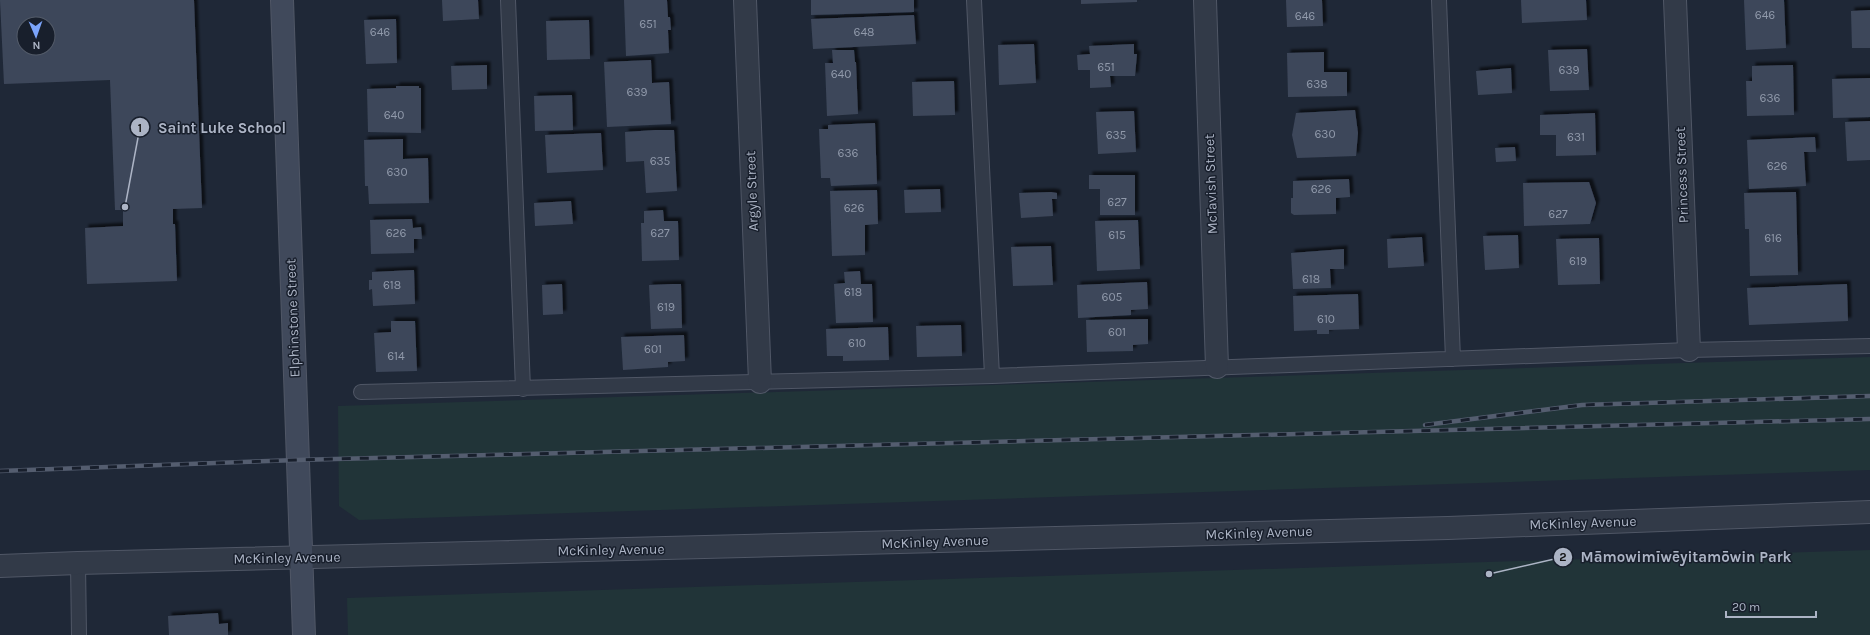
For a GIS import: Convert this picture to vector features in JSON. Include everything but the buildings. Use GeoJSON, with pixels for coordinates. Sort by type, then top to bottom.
{"type":"FeatureCollection","features":[{"type":"Feature","properties":{"kind":"street","name":"Elphinstone Street"},"geometry":{"type":"LineString","coordinates":[[282,0],[304,635]]}},
{"type":"Feature","properties":{"kind":"street","name":"Argyle Street"},"geometry":{"type":"LineString","coordinates":[[745,0],[760,382]]}},
{"type":"Feature","properties":{"kind":"street","name":"McTavish Street"},"geometry":{"type":"LineString","coordinates":[[1204,0],[1216,367]]}},
{"type":"Feature","properties":{"kind":"street","name":"Princess Street"},"geometry":{"type":"LineString","coordinates":[[1675,0],[1689,350]]}},
{"type":"Feature","properties":{"kind":"street","name":"McKinley Avenue"},"geometry":{"type":"LineString","coordinates":[[0,566],[1448,528],[1870,512]]}},
{"type":"Feature","properties":{"kind":"lane"},"geometry":{"type":"LineString","coordinates":[[508,0],[523,389]]}},
{"type":"Feature","properties":{"kind":"lane"},"geometry":{"type":"LineString","coordinates":[[974,0],[992,376]]}},
{"type":"Feature","properties":{"kind":"lane"},"geometry":{"type":"LineString","coordinates":[[1439,0],[1453,359]]}},
{"type":"Feature","properties":{"kind":"lane"},"geometry":{"type":"LineString","coordinates":[[360,392],[992,376],[1689,350],[1870,346]]}},
{"type":"Feature","properties":{"kind":"lane"},"geometry":{"type":"LineString","coordinates":[[78,563],[79,635]]}},
{"type":"Feature","properties":{"kind":"green space"},"geometry":{"type":"Polygon","coordinates":[[[1870,357],[1870,470],[359,520],[339,506],[338,406],[1870,357]]]}},
{"type":"Feature","properties":{"kind":"green space"},"geometry":{"type":"Polygon","coordinates":[[[1870,550],[1870,635],[348,635],[347,598],[1870,550]]]}},
{"type":"Feature","properties":{"kind":"railway"},"geometry":{"type":"LineString","coordinates":[[1425,425],[1582,405],[1870,396]]}},
{"type":"Feature","properties":{"kind":"railway"},"geometry":{"type":"LineString","coordinates":[[0,471],[297,460],[1870,419]]}},
{"type":"Feature","properties":{"kind":"place","name":"Saint Luke School"},"geometry":{"type":"Point","coordinates":[125,207]}},
{"type":"Feature","properties":{"kind":"place","name":"Māmowimīwēyitamōwin Park"},"geometry":{"type":"Point","coordinates":[1489,574]}}]}
